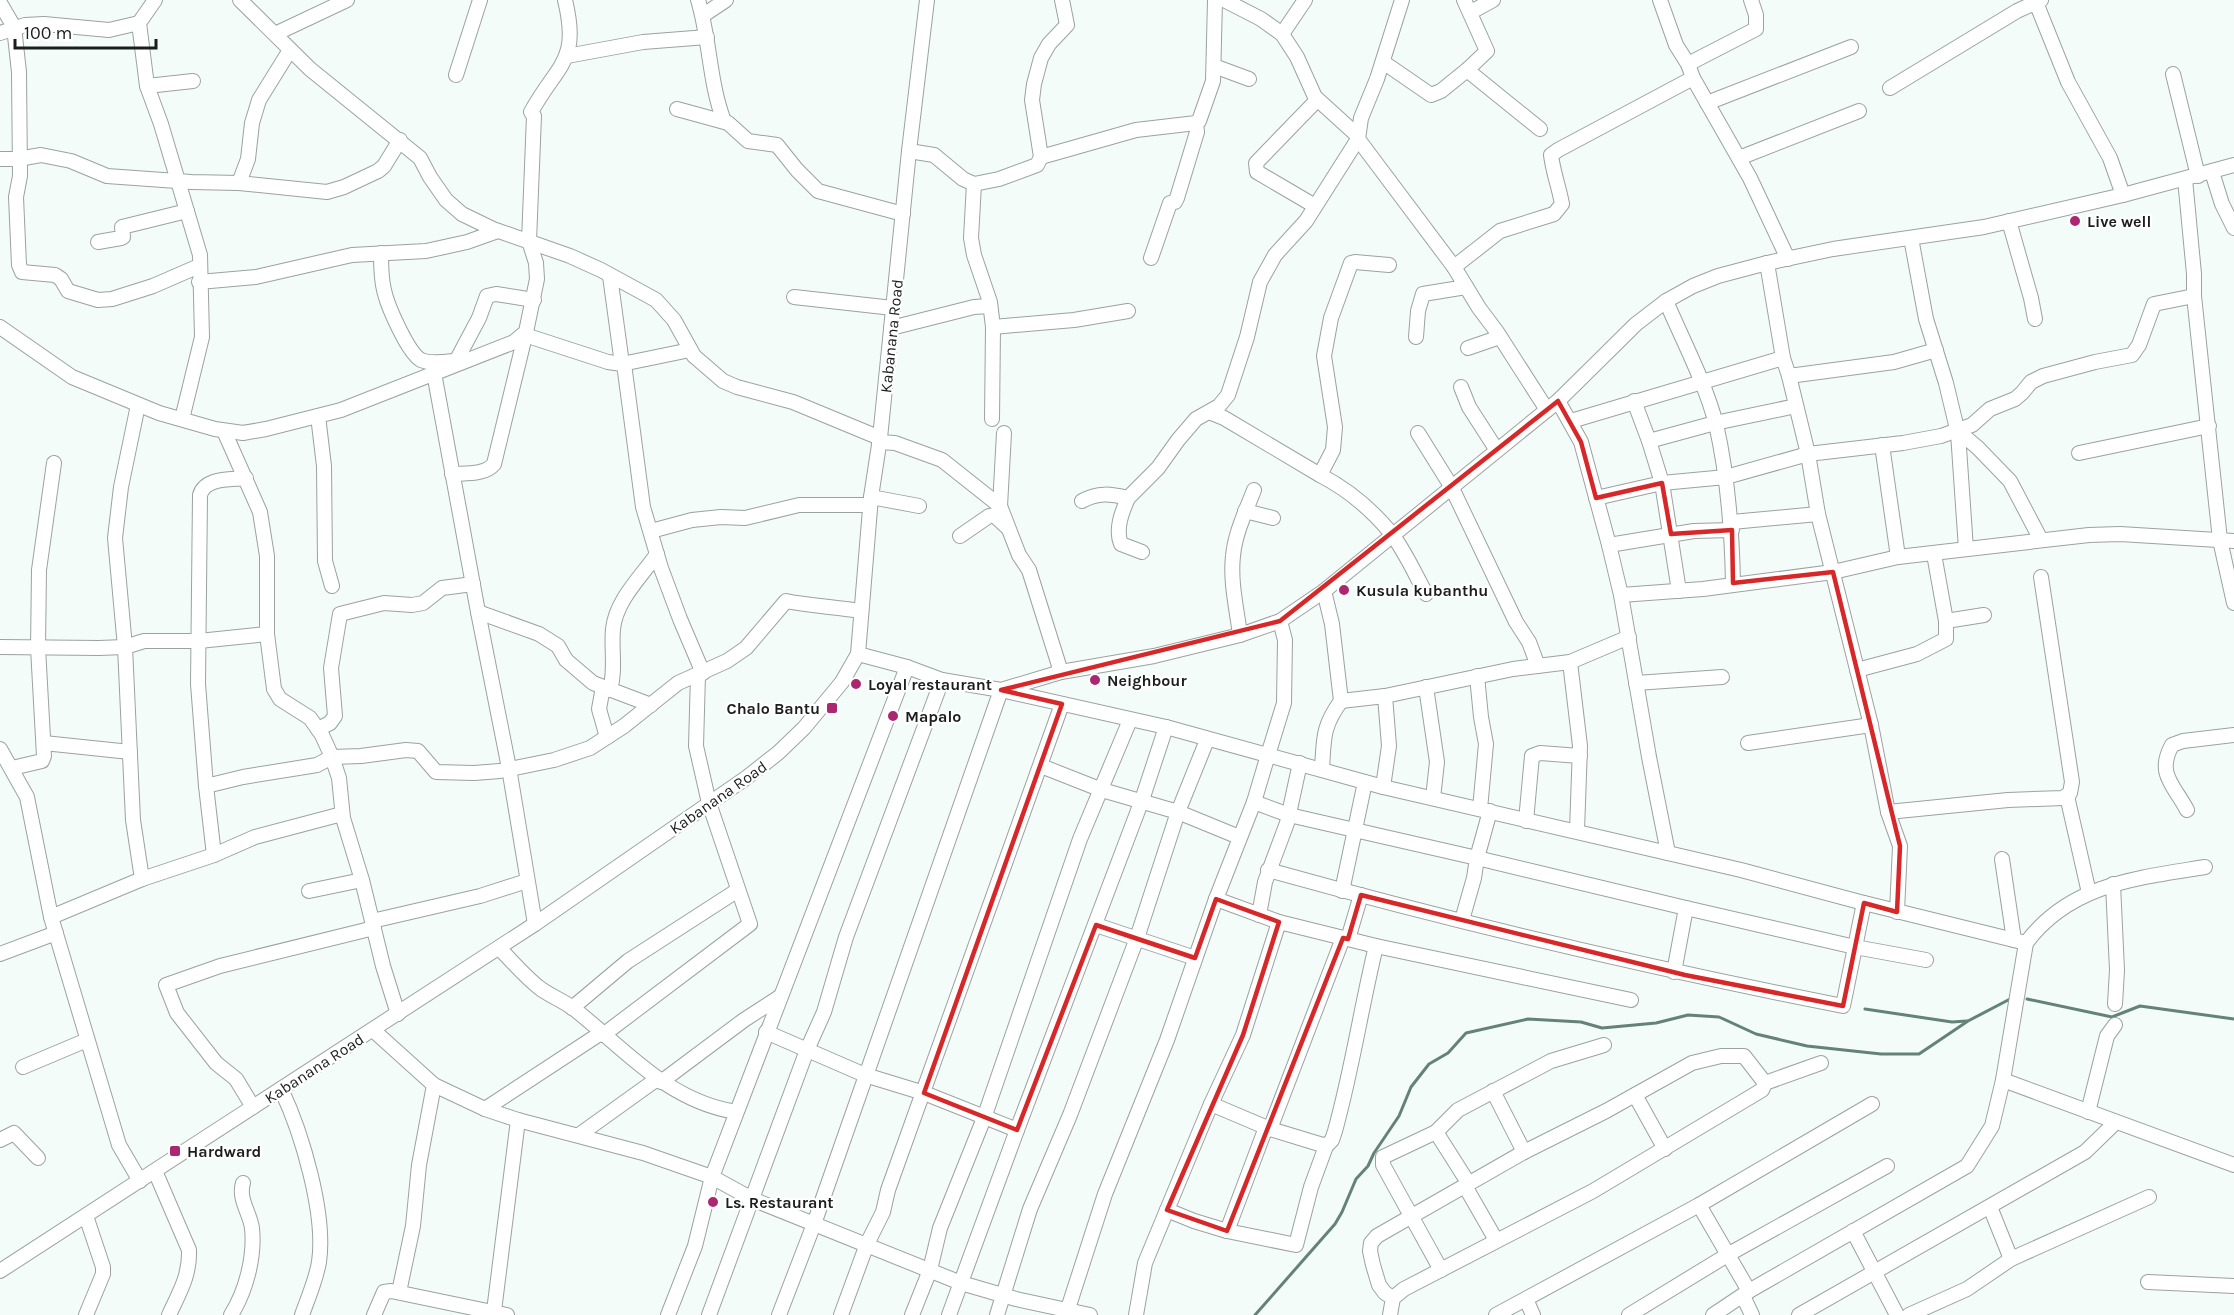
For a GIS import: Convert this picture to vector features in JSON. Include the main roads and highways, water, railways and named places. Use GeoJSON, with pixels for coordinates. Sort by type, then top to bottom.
{"type":"FeatureCollection","features":[{"type":"Feature","properties":{"kind":"waterway"},"geometry":{"type":"LineString","coordinates":[[1255,1315],[1335,1224],[1356,1179],[1368,1166],[1399,1116],[1411,1087],[1429,1064],[1448,1053],[1466,1033],[1528,1019],[1581,1022],[1602,1028],[1656,1023],[1688,1015],[1719,1017],[1756,1034],[1807,1046],[1881,1054],[1919,1054],[1968,1021],[2012,998]]}},
{"type":"Feature","properties":{"kind":"waterway"},"geometry":{"type":"LineString","coordinates":[[2027,999],[2112,1017],[2140,1006],[2234,1019]]}},
{"type":"Feature","properties":{"kind":"waterway"},"geometry":{"type":"LineString","coordinates":[[1865,1009],[1952,1022],[1967,1021]]}},
{"type":"Feature","properties":{"kind":"place","name":"Live well"},"geometry":{"type":"Point","coordinates":[2075,221]}},
{"type":"Feature","properties":{"kind":"place","name":"Kusula kubanthu"},"geometry":{"type":"Point","coordinates":[1344,590]}},
{"type":"Feature","properties":{"kind":"place","name":"Neighbour"},"geometry":{"type":"Point","coordinates":[1095,680]}},
{"type":"Feature","properties":{"kind":"place","name":"Loyal restaurant"},"geometry":{"type":"Point","coordinates":[856,684]}},
{"type":"Feature","properties":{"kind":"place","name":"Chalo Bantu"},"geometry":{"type":"Point","coordinates":[832,708]}},
{"type":"Feature","properties":{"kind":"place","name":"Mapalo"},"geometry":{"type":"Point","coordinates":[893,716]}},
{"type":"Feature","properties":{"kind":"place","name":"Hardward"},"geometry":{"type":"Point","coordinates":[175,1151]}},
{"type":"Feature","properties":{"kind":"place","name":"Ls. Restaurant"},"geometry":{"type":"Point","coordinates":[713,1202]}}]}
